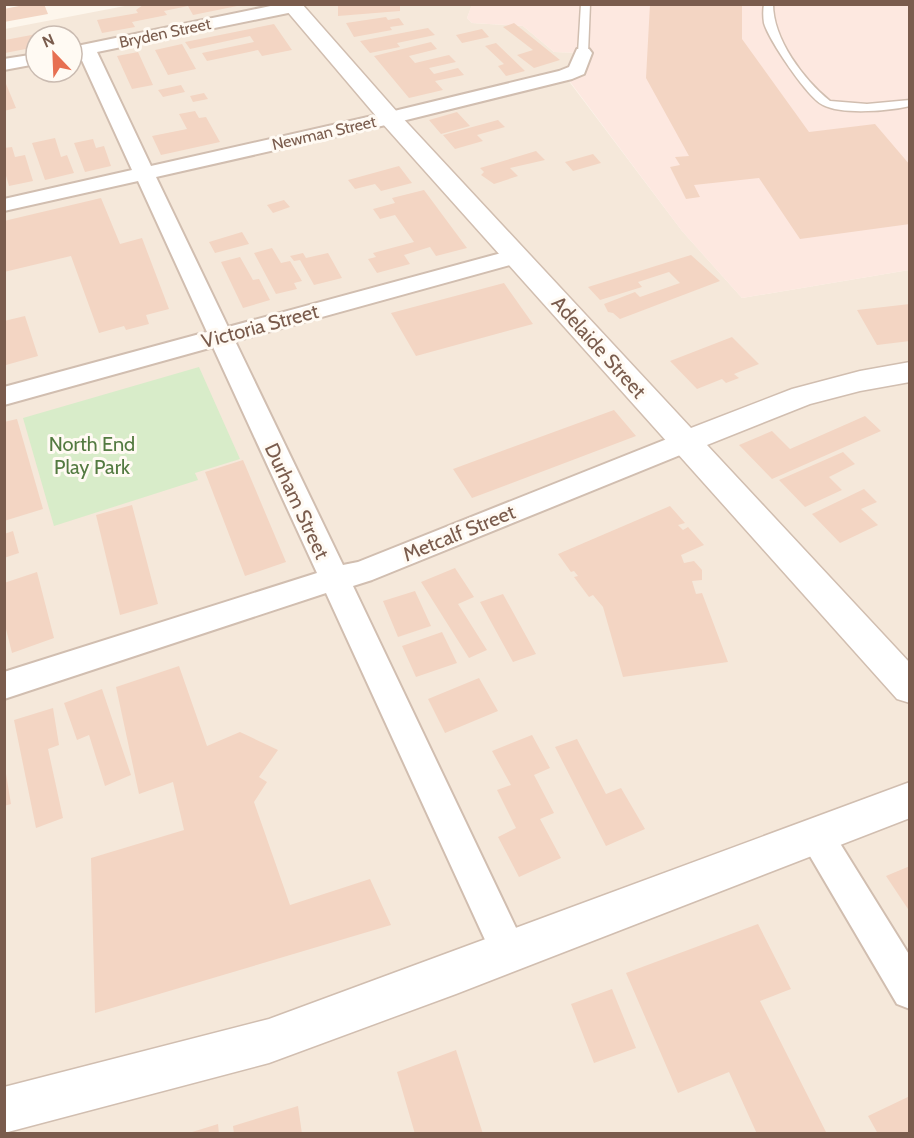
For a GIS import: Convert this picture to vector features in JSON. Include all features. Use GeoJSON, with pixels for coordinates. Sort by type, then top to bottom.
{"type":"FeatureCollection","features":[{"type":"Feature","properties":{"kind":"street","name":"Bryden Street"},"geometry":{"type":"LineString","coordinates":[[84,49],[292,6]]}},
{"type":"Feature","properties":{"kind":"street","name":"Adelaide Street"},"geometry":{"type":"LineString","coordinates":[[292,6],[390,118],[909,688]]}},
{"type":"Feature","properties":{"kind":"street","name":"Newman Street"},"geometry":{"type":"LineString","coordinates":[[4,205],[390,118],[572,73],[577,70],[583,53]]}},
{"type":"Feature","properties":{"kind":"street","name":"Durham Street"},"geometry":{"type":"LineString","coordinates":[[84,60],[143,173],[510,953]]}},
{"type":"Feature","properties":{"kind":"street"},"geometry":{"type":"LineString","coordinates":[[4,66],[24,62]]}},
{"type":"Feature","properties":{"kind":"street","name":"Victoria Street"},"geometry":{"type":"LineString","coordinates":[[4,396],[516,256]]}},
{"type":"Feature","properties":{"kind":"street","name":"Metcalf Street"},"geometry":{"type":"LineString","coordinates":[[4,686],[333,579],[362,572],[802,396],[860,381],[909,372]]}},
{"type":"Feature","properties":{"kind":"street"},"geometry":{"type":"LineString","coordinates":[[4,1110],[269,1041],[510,953],[909,800]]}},
{"type":"Feature","properties":{"kind":"street"},"geometry":{"type":"LineString","coordinates":[[816,835],[909,991]]}},
{"type":"Feature","properties":{"kind":"lane","name":"Newman Street"},"geometry":{"type":"LineString","coordinates":[[583,53],[586,4]]}},
{"type":"Feature","properties":{"kind":"lane"},"geometry":{"type":"LineString","coordinates":[[768,4],[769,23],[775,36],[793,64],[824,102],[848,108],[899,106],[909,103]]}},
{"type":"Feature","properties":{"kind":"shaded area"},"geometry":{"type":"Polygon","coordinates":[[[472,4],[909,5],[909,270],[742,298],[682,231],[565,75],[583,53],[554,52],[523,26],[472,23],[467,18],[472,4]]]}},
{"type":"Feature","properties":{"kind":"shaded area"},"geometry":{"type":"Polygon","coordinates":[[[130,5],[472,5],[467,18],[472,23],[523,26],[554,52],[583,53],[565,76],[682,231],[742,298],[909,270],[909,1133],[5,1134],[5,29],[24,25],[24,84],[84,84],[84,24],[31,24],[130,5]]]}},
{"type":"Feature","properties":{"kind":"green space","name":"North End Play Park"},"geometry":{"type":"Polygon","coordinates":[[[199,367],[240,459],[195,473],[198,480],[54,526],[23,418],[199,367]]]}},
{"type":"Feature","properties":{"kind":"building"},"geometry":{"type":"Polygon","coordinates":[[[29,4],[44,4],[48,14],[4,22],[4,9],[29,4]]]}},
{"type":"Feature","properties":{"kind":"building"},"geometry":{"type":"Polygon","coordinates":[[[247,4],[193,15],[188,6],[164,11],[167,15],[132,22],[135,27],[102,33],[97,20],[138,13],[136,10],[143,5],[247,4]]]}},
{"type":"Feature","properties":{"kind":"building"},"geometry":{"type":"Polygon","coordinates":[[[338,4],[400,4],[400,11],[338,16],[338,4]]]}},
{"type":"Feature","properties":{"kind":"building"},"geometry":{"type":"Polygon","coordinates":[[[650,4],[742,4],[742,39],[809,132],[875,124],[910,165],[910,224],[800,239],[759,178],[694,185],[700,197],[686,199],[670,167],[680,165],[675,157],[689,156],[646,78],[650,4]]]}},
{"type":"Feature","properties":{"kind":"building"},"geometry":{"type":"Polygon","coordinates":[[[386,17],[388,20],[399,18],[404,25],[390,27],[392,30],[354,37],[346,23],[386,17]]]}},
{"type":"Feature","properties":{"kind":"building"},"geometry":{"type":"Polygon","coordinates":[[[514,23],[560,60],[534,68],[517,55],[533,50],[503,27],[514,23]]]}},
{"type":"Feature","properties":{"kind":"building"},"geometry":{"type":"Polygon","coordinates":[[[274,24],[292,50],[262,56],[258,50],[207,61],[202,53],[254,42],[250,36],[190,49],[185,42],[274,24]]]}},
{"type":"Feature","properties":{"kind":"building"},"geometry":{"type":"Polygon","coordinates":[[[428,28],[435,35],[397,43],[400,47],[370,53],[360,41],[428,28]]]}},
{"type":"Feature","properties":{"kind":"building"},"geometry":{"type":"Polygon","coordinates":[[[482,29],[489,37],[462,43],[456,35],[482,29]]]}},
{"type":"Feature","properties":{"kind":"building"},"geometry":{"type":"Polygon","coordinates":[[[24,36],[24,49],[5,53],[5,40],[24,36]]]}},
{"type":"Feature","properties":{"kind":"building"},"geometry":{"type":"Polygon","coordinates":[[[431,42],[437,49],[409,56],[415,63],[449,55],[456,62],[429,68],[434,74],[458,68],[464,75],[435,81],[443,90],[409,98],[374,56],[431,42]]]}},
{"type":"Feature","properties":{"kind":"building"},"geometry":{"type":"Polygon","coordinates":[[[496,43],[525,71],[506,76],[498,66],[504,64],[485,46],[496,43]]]}},
{"type":"Feature","properties":{"kind":"building"},"geometry":{"type":"Polygon","coordinates":[[[182,44],[196,69],[168,75],[155,50],[182,44]]]}},
{"type":"Feature","properties":{"kind":"building"},"geometry":{"type":"Polygon","coordinates":[[[138,52],[153,85],[132,89],[117,56],[138,52]]]}},
{"type":"Feature","properties":{"kind":"building"},"geometry":{"type":"Polygon","coordinates":[[[4,79],[16,108],[4,111],[4,79]]]}},
{"type":"Feature","properties":{"kind":"building"},"geometry":{"type":"Polygon","coordinates":[[[181,85],[185,92],[163,97],[158,90],[181,85]]]}},
{"type":"Feature","properties":{"kind":"building"},"geometry":{"type":"Polygon","coordinates":[[[204,93],[208,99],[193,102],[190,96],[204,93]]]}},
{"type":"Feature","properties":{"kind":"building"},"geometry":{"type":"Polygon","coordinates":[[[195,111],[199,118],[206,117],[220,142],[161,155],[152,136],[187,129],[179,114],[195,111]]]}},
{"type":"Feature","properties":{"kind":"building"},"geometry":{"type":"Polygon","coordinates":[[[457,112],[470,126],[441,134],[429,120],[457,112]]]}},
{"type":"Feature","properties":{"kind":"building"},"geometry":{"type":"Polygon","coordinates":[[[498,120],[505,127],[477,135],[483,141],[455,149],[443,135],[498,120]]]}},
{"type":"Feature","properties":{"kind":"building"},"geometry":{"type":"Polygon","coordinates":[[[55,138],[61,157],[67,155],[74,173],[45,180],[32,143],[55,138]]]}},
{"type":"Feature","properties":{"kind":"building"},"geometry":{"type":"Polygon","coordinates":[[[93,139],[96,148],[104,146],[111,166],[85,172],[74,143],[93,139]]]}},
{"type":"Feature","properties":{"kind":"building"},"geometry":{"type":"Polygon","coordinates":[[[12,147],[15,157],[25,155],[33,181],[9,186],[4,169],[4,148],[12,147]]]}},
{"type":"Feature","properties":{"kind":"building"},"geometry":{"type":"Polygon","coordinates":[[[536,151],[545,160],[510,168],[518,176],[494,184],[481,175],[484,172],[480,168],[536,151]]]}},
{"type":"Feature","properties":{"kind":"building"},"geometry":{"type":"Polygon","coordinates":[[[593,154],[601,163],[573,171],[565,162],[593,154]]]}},
{"type":"Feature","properties":{"kind":"building"},"geometry":{"type":"Polygon","coordinates":[[[399,166],[412,183],[381,191],[375,184],[355,189],[348,180],[399,166]]]}},
{"type":"Feature","properties":{"kind":"building"},"geometry":{"type":"Polygon","coordinates":[[[424,190],[467,248],[436,256],[430,247],[404,255],[410,264],[377,273],[368,259],[376,257],[373,253],[414,242],[395,215],[380,219],[373,209],[395,203],[392,198],[424,190]]]}},
{"type":"Feature","properties":{"kind":"building"},"geometry":{"type":"Polygon","coordinates":[[[101,198],[120,244],[142,238],[169,309],[146,315],[149,324],[126,330],[124,326],[99,333],[71,256],[4,272],[4,221],[101,198]]]}},
{"type":"Feature","properties":{"kind":"building"},"geometry":{"type":"Polygon","coordinates":[[[284,200],[290,207],[273,213],[267,205],[284,200]]]}},
{"type":"Feature","properties":{"kind":"building"},"geometry":{"type":"Polygon","coordinates":[[[242,232],[249,244],[215,253],[209,242],[242,232]]]}},
{"type":"Feature","properties":{"kind":"building"},"geometry":{"type":"Polygon","coordinates":[[[272,248],[281,263],[290,261],[302,281],[294,283],[297,289],[276,294],[254,253],[272,248]]]}},
{"type":"Feature","properties":{"kind":"building"},"geometry":{"type":"Polygon","coordinates":[[[303,253],[306,258],[328,253],[342,278],[314,285],[300,260],[294,261],[290,256],[303,253]]]}},
{"type":"Feature","properties":{"kind":"building"},"geometry":{"type":"Polygon","coordinates":[[[691,255],[720,281],[620,319],[608,312],[604,304],[635,292],[640,297],[680,283],[669,272],[638,282],[642,287],[600,300],[588,287],[691,255]]]}},
{"type":"Feature","properties":{"kind":"building"},"geometry":{"type":"Polygon","coordinates":[[[240,257],[253,280],[259,279],[270,300],[243,308],[221,262],[240,257]]]}},
{"type":"Feature","properties":{"kind":"building"},"geometry":{"type":"Polygon","coordinates":[[[504,283],[533,324],[416,356],[391,313],[504,283]]]}},
{"type":"Feature","properties":{"kind":"building"},"geometry":{"type":"Polygon","coordinates":[[[910,304],[910,341],[877,345],[857,310],[910,304]]]}},
{"type":"Feature","properties":{"kind":"building"},"geometry":{"type":"Polygon","coordinates":[[[25,316],[38,356],[6,365],[4,321],[25,316]]]}},
{"type":"Feature","properties":{"kind":"building"},"geometry":{"type":"Polygon","coordinates":[[[732,337],[759,364],[734,374],[739,378],[726,383],[722,379],[697,389],[670,361],[732,337]]]}},
{"type":"Feature","properties":{"kind":"building"},"geometry":{"type":"Polygon","coordinates":[[[614,410],[636,436],[472,498],[453,469],[614,410]]]}},
{"type":"Feature","properties":{"kind":"building"},"geometry":{"type":"Polygon","coordinates":[[[865,416],[881,431],[772,479],[739,445],[772,431],[790,449],[865,416]]]}},
{"type":"Feature","properties":{"kind":"building"},"geometry":{"type":"Polygon","coordinates":[[[17,419],[43,509],[4,521],[4,422],[17,419]]]}},
{"type":"Feature","properties":{"kind":"building"},"geometry":{"type":"Polygon","coordinates":[[[843,452],[855,464],[829,477],[842,490],[805,507],[779,480],[843,452]]]}},
{"type":"Feature","properties":{"kind":"building"},"geometry":{"type":"Polygon","coordinates":[[[243,460],[286,562],[245,576],[205,472],[243,460]]]}},
{"type":"Feature","properties":{"kind":"building"},"geometry":{"type":"Polygon","coordinates":[[[864,489],[877,502],[861,509],[878,525],[840,543],[812,514],[864,489]]]}},
{"type":"Feature","properties":{"kind":"building"},"geometry":{"type":"Polygon","coordinates":[[[132,505],[158,604],[120,615],[96,515],[132,505]]]}},
{"type":"Feature","properties":{"kind":"building"},"geometry":{"type":"Polygon","coordinates":[[[670,506],[685,523],[678,525],[683,530],[688,527],[704,545],[681,555],[684,563],[694,561],[702,570],[702,580],[692,581],[696,594],[702,593],[728,662],[623,677],[603,607],[593,595],[589,597],[574,577],[578,576],[574,571],[571,572],[558,554],[670,506]]]}},
{"type":"Feature","properties":{"kind":"building"},"geometry":{"type":"Polygon","coordinates":[[[13,531],[19,553],[4,558],[4,534],[13,531]]]}},
{"type":"Feature","properties":{"kind":"building"},"geometry":{"type":"Polygon","coordinates":[[[455,568],[474,597],[458,604],[487,650],[469,658],[421,582],[455,568]]]}},
{"type":"Feature","properties":{"kind":"building"},"geometry":{"type":"Polygon","coordinates":[[[37,572],[54,638],[12,653],[4,621],[4,583],[37,572]]]}},
{"type":"Feature","properties":{"kind":"building"},"geometry":{"type":"Polygon","coordinates":[[[415,591],[431,626],[398,637],[383,601],[415,591]]]}},
{"type":"Feature","properties":{"kind":"building"},"geometry":{"type":"Polygon","coordinates":[[[503,594],[536,654],[513,662],[480,602],[503,594]]]}},
{"type":"Feature","properties":{"kind":"building"},"geometry":{"type":"Polygon","coordinates":[[[442,632],[457,663],[416,677],[402,646],[442,632]]]}},
{"type":"Feature","properties":{"kind":"building"},"geometry":{"type":"Polygon","coordinates":[[[179,666],[207,746],[240,732],[278,750],[259,777],[267,782],[254,802],[290,905],[370,879],[391,925],[95,1013],[91,858],[184,830],[173,782],[139,794],[116,687],[179,666]]]}},
{"type":"Feature","properties":{"kind":"building"},"geometry":{"type":"Polygon","coordinates":[[[479,678],[498,711],[445,733],[428,699],[479,678]]]}},
{"type":"Feature","properties":{"kind":"building"},"geometry":{"type":"Polygon","coordinates":[[[102,689],[131,775],[105,786],[89,735],[77,740],[64,703],[102,689]]]}},
{"type":"Feature","properties":{"kind":"building"},"geometry":{"type":"Polygon","coordinates":[[[53,708],[59,745],[48,749],[63,818],[36,828],[14,720],[53,708]]]}},
{"type":"Feature","properties":{"kind":"building"},"geometry":{"type":"Polygon","coordinates":[[[532,735],[550,768],[534,775],[554,813],[540,819],[561,858],[519,877],[498,837],[516,828],[497,790],[511,785],[492,751],[532,735]]]}},
{"type":"Feature","properties":{"kind":"building"},"geometry":{"type":"Polygon","coordinates":[[[577,739],[606,794],[621,788],[645,829],[606,846],[555,747],[577,739]]]}},
{"type":"Feature","properties":{"kind":"building"},"geometry":{"type":"Polygon","coordinates":[[[6,774],[11,804],[4,806],[4,775],[6,774]]]}},
{"type":"Feature","properties":{"kind":"building"},"geometry":{"type":"Polygon","coordinates":[[[910,866],[910,912],[886,876],[910,866]]]}},
{"type":"Feature","properties":{"kind":"building"},"geometry":{"type":"Polygon","coordinates":[[[758,924],[791,989],[760,1001],[826,1132],[822,1134],[757,1134],[729,1072],[678,1093],[626,973],[758,924]]]}},
{"type":"Feature","properties":{"kind":"building"},"geometry":{"type":"Polygon","coordinates":[[[612,989],[636,1048],[594,1063],[571,1004],[612,989]]]}},
{"type":"Feature","properties":{"kind":"building"},"geometry":{"type":"Polygon","coordinates":[[[456,1050],[483,1134],[415,1134],[397,1072],[456,1050]]]}},
{"type":"Feature","properties":{"kind":"building"},"geometry":{"type":"Polygon","coordinates":[[[910,1096],[910,1134],[878,1134],[868,1116],[910,1096]]]}},
{"type":"Feature","properties":{"kind":"building"},"geometry":{"type":"Polygon","coordinates":[[[298,1106],[302,1134],[234,1134],[233,1126],[298,1106]]]}},
{"type":"Feature","properties":{"kind":"building"},"geometry":{"type":"Polygon","coordinates":[[[218,1124],[219,1134],[189,1134],[189,1133],[218,1124]]]}}]}
